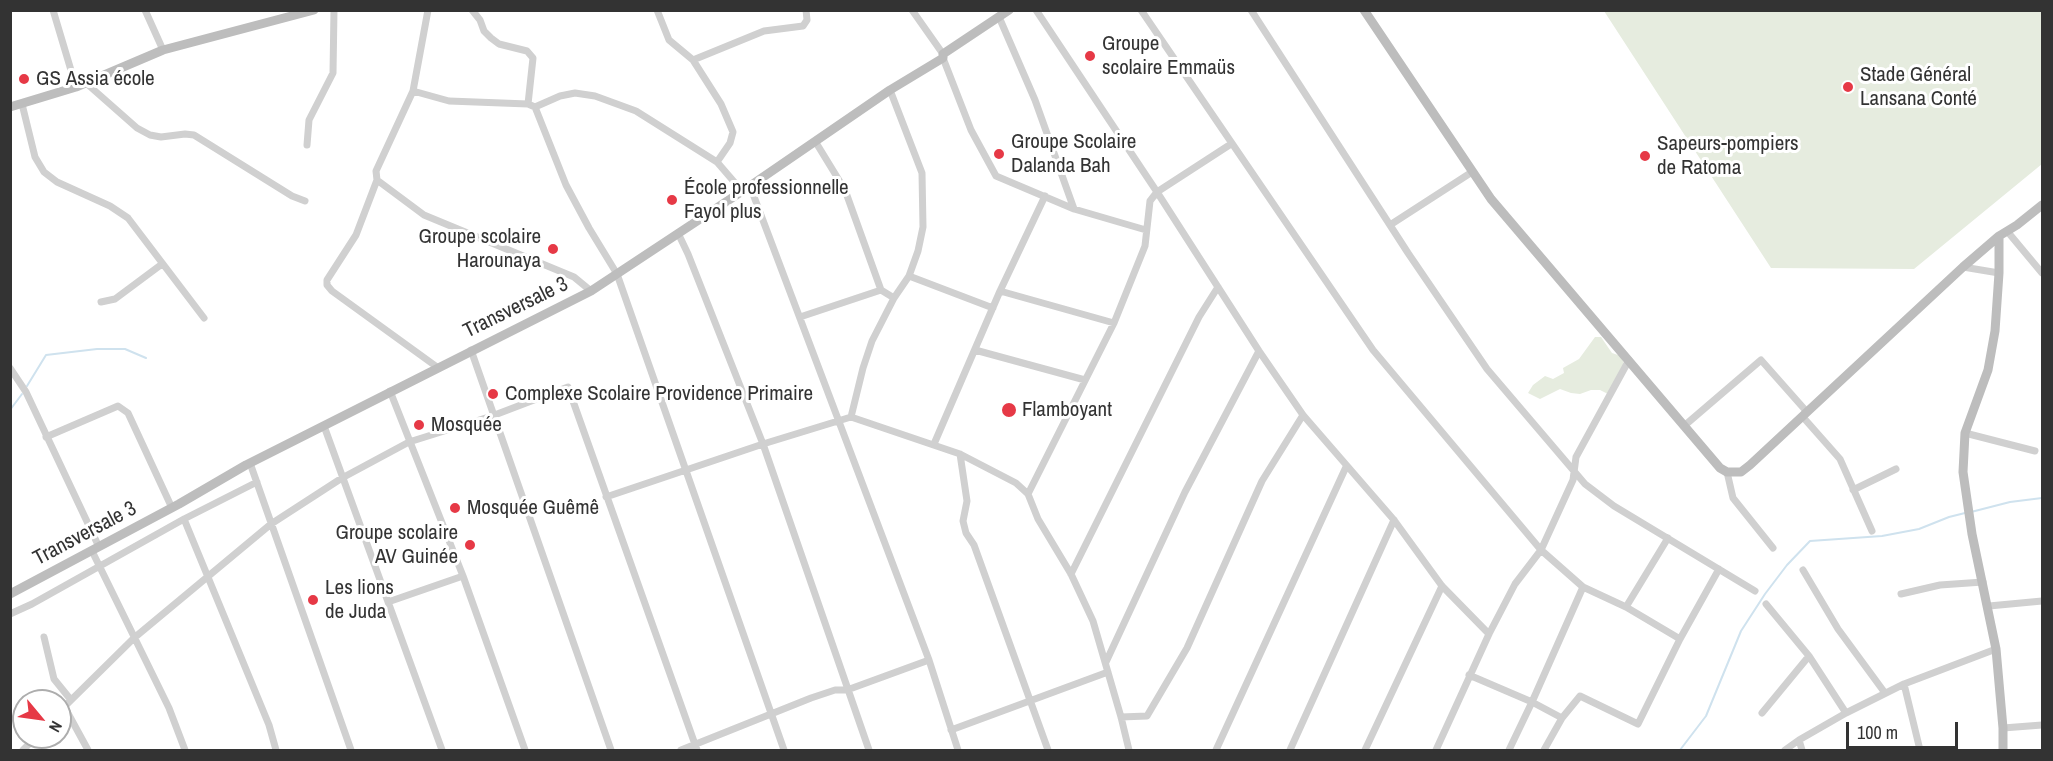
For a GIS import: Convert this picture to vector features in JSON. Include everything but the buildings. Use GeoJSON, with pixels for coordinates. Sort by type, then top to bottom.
{"type":"FeatureCollection","features":[{"type":"Feature","properties":{"kind":"street"},"geometry":{"type":"LineString","coordinates":[[53,10],[76,87]]}},
{"type":"Feature","properties":{"kind":"street"},"geometry":{"type":"LineString","coordinates":[[145,10],[163,50]]}},
{"type":"Feature","properties":{"kind":"street"},"geometry":{"type":"LineString","coordinates":[[10,107],[76,87],[163,50],[299,12],[314,10]]}},
{"type":"Feature","properties":{"kind":"street"},"geometry":{"type":"LineString","coordinates":[[307,145],[309,120],[333,73],[334,10]]}},
{"type":"Feature","properties":{"kind":"street"},"geometry":{"type":"LineString","coordinates":[[429,10],[413,92],[376,171],[377,180],[356,235],[327,280],[327,285],[332,291],[437,367]]}},
{"type":"Feature","properties":{"kind":"street"},"geometry":{"type":"LineString","coordinates":[[472,10],[484,31],[491,38],[499,44],[527,51],[533,58],[532,106],[566,185],[617,274],[784,750]]}},
{"type":"Feature","properties":{"kind":"street"},"geometry":{"type":"LineString","coordinates":[[657,10],[669,40],[693,60],[721,104],[733,132],[730,143],[717,162]]}},
{"type":"Feature","properties":{"kind":"street"},"geometry":{"type":"LineString","coordinates":[[693,60],[764,31],[802,26],[807,20],[806,10]]}},
{"type":"Feature","properties":{"kind":"street"},"geometry":{"type":"LineString","coordinates":[[912,10],[943,56],[971,130],[996,176],[1074,209],[1146,230]]}},
{"type":"Feature","properties":{"kind":"street","name":"Transversale 3"},"geometry":{"type":"LineString","coordinates":[[10,594],[172,508],[250,463],[591,291],[1009,10]]}},
{"type":"Feature","properties":{"kind":"street"},"geometry":{"type":"LineString","coordinates":[[1036,10],[1303,415],[1394,520],[1442,586],[1489,634]]}},
{"type":"Feature","properties":{"kind":"street"},"geometry":{"type":"LineString","coordinates":[[1142,10],[1373,350],[1541,550],[1583,587],[1626,607],[1680,639]]}},
{"type":"Feature","properties":{"kind":"street"},"geometry":{"type":"LineString","coordinates":[[1251,10],[1390,225],[1487,369],[1585,484],[1614,506],[1755,591]]}},
{"type":"Feature","properties":{"kind":"street"},"geometry":{"type":"LineString","coordinates":[[1364,10],[1491,199],[1720,468],[1727,472],[1741,471],[1750,465],[1963,267],[2003,233],[2043,205]]}},
{"type":"Feature","properties":{"kind":"street"},"geometry":{"type":"LineString","coordinates":[[999,17],[1035,100],[1074,209]]}},
{"type":"Feature","properties":{"kind":"street"},"geometry":{"type":"LineString","coordinates":[[86,83],[130,122],[150,135],[161,137],[194,135],[292,196],[305,201]]}},
{"type":"Feature","properties":{"kind":"street"},"geometry":{"type":"LineString","coordinates":[[851,417],[872,341],[894,298],[909,276],[918,252],[923,227],[922,173],[890,90]]}},
{"type":"Feature","properties":{"kind":"street"},"geometry":{"type":"LineString","coordinates":[[413,92],[449,101],[532,106],[575,93],[595,96],[636,111],[717,162],[746,188],[840,419],[929,660],[958,750]]}},
{"type":"Feature","properties":{"kind":"street"},"geometry":{"type":"LineString","coordinates":[[22,104],[35,158],[44,172],[57,182],[110,206],[128,218],[204,318]]}},
{"type":"Feature","properties":{"kind":"street"},"geometry":{"type":"LineString","coordinates":[[815,141],[845,190],[881,290],[894,298]]}},
{"type":"Feature","properties":{"kind":"street"},"geometry":{"type":"LineString","coordinates":[[1028,494],[1114,323],[1145,246],[1150,201],[1157,192],[1231,144]]}},
{"type":"Feature","properties":{"kind":"street"},"geometry":{"type":"LineString","coordinates":[[1390,225],[1472,172]]}},
{"type":"Feature","properties":{"kind":"street"},"geometry":{"type":"LineString","coordinates":[[377,180],[424,215],[573,277],[591,291]]}},
{"type":"Feature","properties":{"kind":"street"},"geometry":{"type":"LineString","coordinates":[[934,444],[1000,291],[1045,196]]}},
{"type":"Feature","properties":{"kind":"street"},"geometry":{"type":"LineString","coordinates":[[678,233],[763,444],[869,750]]}},
{"type":"Feature","properties":{"kind":"street"},"geometry":{"type":"LineString","coordinates":[[2003,233],[1995,331],[1988,370],[1965,433],[1963,472],[1972,534],[1989,606],[1996,650],[2003,750]]}},
{"type":"Feature","properties":{"kind":"street"},"geometry":{"type":"LineString","coordinates":[[2003,233],[2043,273]]}},
{"type":"Feature","properties":{"kind":"street"},"geometry":{"type":"LineString","coordinates":[[101,302],[115,299],[162,264]]}},
{"type":"Feature","properties":{"kind":"street"},"geometry":{"type":"LineString","coordinates":[[1963,267],[1999,273]]}},
{"type":"Feature","properties":{"kind":"street"},"geometry":{"type":"LineString","coordinates":[[909,276],[993,308]]}},
{"type":"Feature","properties":{"kind":"street"},"geometry":{"type":"LineString","coordinates":[[1071,574],[1199,317],[1218,287]]}},
{"type":"Feature","properties":{"kind":"street"},"geometry":{"type":"LineString","coordinates":[[800,317],[881,290]]}},
{"type":"Feature","properties":{"kind":"street"},"geometry":{"type":"LineString","coordinates":[[1000,291],[1114,323]]}},
{"type":"Feature","properties":{"kind":"street"},"geometry":{"type":"LineString","coordinates":[[471,350],[492,416],[611,750]]}},
{"type":"Feature","properties":{"kind":"street"},"geometry":{"type":"LineString","coordinates":[[975,350],[1085,380]]}},
{"type":"Feature","properties":{"kind":"street"},"geometry":{"type":"LineString","coordinates":[[1106,662],[1185,492],[1259,351]]}},
{"type":"Feature","properties":{"kind":"street"},"geometry":{"type":"LineString","coordinates":[[1436,750],[1489,634],[1515,585],[1541,550],[1573,480],[1576,457],[1629,360]]}},
{"type":"Feature","properties":{"kind":"street"},"geometry":{"type":"LineString","coordinates":[[1684,426],[1761,360],[1840,459],[1872,531]]}},
{"type":"Feature","properties":{"kind":"street"},"geometry":{"type":"LineString","coordinates":[[10,369],[26,392],[95,549],[99,565],[169,708],[185,750]]}},
{"type":"Feature","properties":{"kind":"street"},"geometry":{"type":"LineString","coordinates":[[72,698],[134,638],[271,524],[342,478],[409,442],[492,416],[568,387],[696,748]]}},
{"type":"Feature","properties":{"kind":"street"},"geometry":{"type":"LineString","coordinates":[[390,391],[463,576],[525,750]]}},
{"type":"Feature","properties":{"kind":"street"},"geometry":{"type":"LineString","coordinates":[[46,436],[118,406],[128,413],[172,508]]}},
{"type":"Feature","properties":{"kind":"street"},"geometry":{"type":"LineString","coordinates":[[1121,717],[1147,716],[1187,648],[1262,481],[1303,415]]}},
{"type":"Feature","properties":{"kind":"street"},"geometry":{"type":"LineString","coordinates":[[606,497],[851,417],[960,454],[1016,483],[1028,494],[1038,519],[1071,574],[1093,621],[1129,750]]}},
{"type":"Feature","properties":{"kind":"street"},"geometry":{"type":"LineString","coordinates":[[324,426],[442,750]]}},
{"type":"Feature","properties":{"kind":"street"},"geometry":{"type":"LineString","coordinates":[[1965,433],[2035,451]]}},
{"type":"Feature","properties":{"kind":"street"},"geometry":{"type":"LineString","coordinates":[[960,454],[967,501],[963,521],[966,533],[974,545],[1048,750]]}},
{"type":"Feature","properties":{"kind":"street"},"geometry":{"type":"LineString","coordinates":[[250,463],[351,750]]}},
{"type":"Feature","properties":{"kind":"street"},"geometry":{"type":"LineString","coordinates":[[1216,750],[1346,467]]}},
{"type":"Feature","properties":{"kind":"street"},"geometry":{"type":"LineString","coordinates":[[1854,490],[1896,469]]}},
{"type":"Feature","properties":{"kind":"street"},"geometry":{"type":"LineString","coordinates":[[1727,472],[1733,498],[1773,548]]}},
{"type":"Feature","properties":{"kind":"street"},"geometry":{"type":"LineString","coordinates":[[10,614],[257,482]]}},
{"type":"Feature","properties":{"kind":"street"},"geometry":{"type":"LineString","coordinates":[[184,519],[269,725],[276,750]]}},
{"type":"Feature","properties":{"kind":"street"},"geometry":{"type":"LineString","coordinates":[[1290,750],[1394,520]]}},
{"type":"Feature","properties":{"kind":"street"},"geometry":{"type":"LineString","coordinates":[[1626,607],[1668,538]]}},
{"type":"Feature","properties":{"kind":"street"},"geometry":{"type":"LineString","coordinates":[[1544,750],[1562,718],[1580,696],[1638,724],[1680,639],[1719,569]]}},
{"type":"Feature","properties":{"kind":"street"},"geometry":{"type":"LineString","coordinates":[[1803,570],[1838,629],[1885,693]]}},
{"type":"Feature","properties":{"kind":"street"},"geometry":{"type":"LineString","coordinates":[[388,602],[463,576]]}},
{"type":"Feature","properties":{"kind":"street"},"geometry":{"type":"LineString","coordinates":[[1901,594],[1940,585],[1983,582]]}},
{"type":"Feature","properties":{"kind":"street"},"geometry":{"type":"LineString","coordinates":[[1365,750],[1442,586]]}},
{"type":"Feature","properties":{"kind":"street"},"geometry":{"type":"LineString","coordinates":[[1509,750],[1583,587]]}},
{"type":"Feature","properties":{"kind":"street"},"geometry":{"type":"LineString","coordinates":[[1989,606],[2043,600]]}},
{"type":"Feature","properties":{"kind":"street"},"geometry":{"type":"LineString","coordinates":[[1766,604],[1809,656],[1846,713]]}},
{"type":"Feature","properties":{"kind":"street"},"geometry":{"type":"LineString","coordinates":[[44,637],[54,679],[62,689]]}},
{"type":"Feature","properties":{"kind":"street"},"geometry":{"type":"LineString","coordinates":[[1785,750],[1846,713],[1885,693],[1996,650]]}},
{"type":"Feature","properties":{"kind":"street"},"geometry":{"type":"LineString","coordinates":[[1762,713],[1809,656]]}},
{"type":"Feature","properties":{"kind":"street"},"geometry":{"type":"LineString","coordinates":[[681,750],[696,748],[811,698],[835,690],[847,690],[929,660]]}},
{"type":"Feature","properties":{"kind":"street"},"geometry":{"type":"LineString","coordinates":[[951,730],[1108,672]]}},
{"type":"Feature","properties":{"kind":"street"},"geometry":{"type":"LineString","coordinates":[[1469,675],[1532,702],[1562,718]]}},
{"type":"Feature","properties":{"kind":"street"},"geometry":{"type":"LineString","coordinates":[[1904,684],[1920,750]]}},
{"type":"Feature","properties":{"kind":"street"},"geometry":{"type":"LineString","coordinates":[[72,724],[88,750]]}},
{"type":"Feature","properties":{"kind":"street"},"geometry":{"type":"LineString","coordinates":[[2003,728],[2043,725]]}},
{"type":"Feature","properties":{"kind":"street"},"geometry":{"type":"LineString","coordinates":[[1799,740],[1802,750]]}},
{"type":"Feature","properties":{"kind":"shaded area","name":"Stade Général Lansana Conté"},"geometry":{"type":"Polygon","coordinates":[[[1604,11],[2042,11],[2042,164],[1914,269],[1771,268],[1604,11]]]}},
{"type":"Feature","properties":{"kind":"shaded area"},"geometry":{"type":"Polygon","coordinates":[[[1595,337],[1601,337],[1612,353],[1621,356],[1626,369],[1610,395],[1600,390],[1580,394],[1560,389],[1540,399],[1528,393],[1533,385],[1545,376],[1553,379],[1564,373],[1563,368],[1579,359],[1595,337]]]}},
{"type":"Feature","properties":{"kind":"waterway"},"geometry":{"type":"LineString","coordinates":[[27,386],[46,355],[97,349],[125,349],[146,358]]}},
{"type":"Feature","properties":{"kind":"waterway"},"geometry":{"type":"LineString","coordinates":[[10,410],[22,394]]}},
{"type":"Feature","properties":{"kind":"waterway"},"geometry":{"type":"LineString","coordinates":[[1971,512],[2010,502],[2042,498]]}},
{"type":"Feature","properties":{"kind":"waterway"},"geometry":{"type":"LineString","coordinates":[[1680,750],[1706,716],[1741,631],[1787,565],[1810,541],[1882,536],[1919,529],[1965,513]]}},
{"type":"Feature","properties":{"kind":"place","name":"Groupe scolaire Emmaüs"},"geometry":{"type":"Point","coordinates":[1090,56]}},
{"type":"Feature","properties":{"kind":"place","name":"GS Assia école"},"geometry":{"type":"Point","coordinates":[24,79]}},
{"type":"Feature","properties":{"kind":"place","name":"Stade Général Lansana Conté"},"geometry":{"type":"Point","coordinates":[1848,87]}},
{"type":"Feature","properties":{"kind":"place","name":"Groupe Scolaire Dalanda Bah"},"geometry":{"type":"Point","coordinates":[999,154]}},
{"type":"Feature","properties":{"kind":"place","name":"Sapeurs-pompiers de Ratoma"},"geometry":{"type":"Point","coordinates":[1645,156]}},
{"type":"Feature","properties":{"kind":"place","name":"École professionnelle Fayol plus"},"geometry":{"type":"Point","coordinates":[672,200]}},
{"type":"Feature","properties":{"kind":"place","name":"Groupe scolaire Harounaya"},"geometry":{"type":"Point","coordinates":[553,249]}},
{"type":"Feature","properties":{"kind":"place","name":"Complexe Scolaire Providence Primaire"},"geometry":{"type":"Point","coordinates":[493,394]}},
{"type":"Feature","properties":{"kind":"place","name":"Flamboyant"},"geometry":{"type":"Point","coordinates":[1009,410]}},
{"type":"Feature","properties":{"kind":"place","name":"Mosquée"},"geometry":{"type":"Point","coordinates":[419,425]}},
{"type":"Feature","properties":{"kind":"place","name":"Mosquée Guêmê"},"geometry":{"type":"Point","coordinates":[455,508]}},
{"type":"Feature","properties":{"kind":"place","name":"Groupe scolaire AV Guinée"},"geometry":{"type":"Point","coordinates":[470,545]}},
{"type":"Feature","properties":{"kind":"place","name":"Les lions de Juda"},"geometry":{"type":"Point","coordinates":[313,600]}}]}
